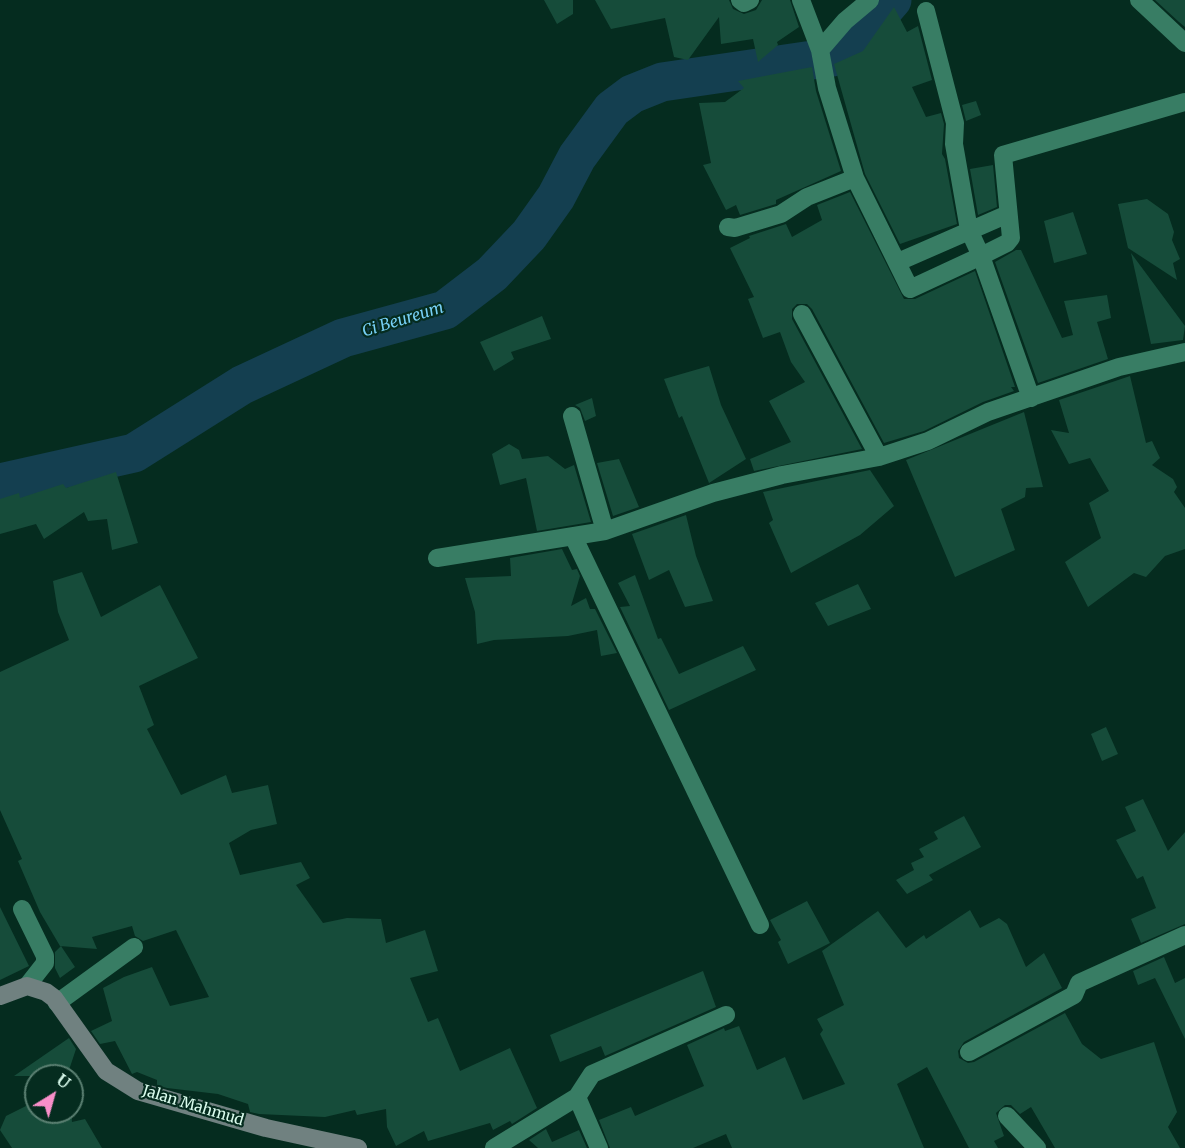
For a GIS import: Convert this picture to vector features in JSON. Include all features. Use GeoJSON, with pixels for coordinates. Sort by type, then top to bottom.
{"type":"FeatureCollection","features":[{"type":"Feature","properties":{"kind":"street"},"geometry":{"type":"LineString","coordinates":[[740,0],[744,3],[750,0]]}},
{"type":"Feature","properties":{"kind":"street"},"geometry":{"type":"LineString","coordinates":[[801,0],[820,52],[827,88],[855,178],[910,289],[1007,243],[1011,238],[1003,155],[1185,102]]}},
{"type":"Feature","properties":{"kind":"street"},"geometry":{"type":"LineString","coordinates":[[820,52],[845,21],[870,0]]}},
{"type":"Feature","properties":{"kind":"street"},"geometry":{"type":"LineString","coordinates":[[1139,0],[1185,43]]}},
{"type":"Feature","properties":{"kind":"street"},"geometry":{"type":"LineString","coordinates":[[926,11],[955,123],[954,144],[969,230],[981,256],[1031,398]]}},
{"type":"Feature","properties":{"kind":"street"},"geometry":{"type":"LineString","coordinates":[[728,227],[735,228],[781,214],[807,198],[855,178]]}},
{"type":"Feature","properties":{"kind":"street"},"geometry":{"type":"LineString","coordinates":[[898,262],[1008,214]]}},
{"type":"Feature","properties":{"kind":"street"},"geometry":{"type":"LineString","coordinates":[[802,314],[879,457]]}},
{"type":"Feature","properties":{"kind":"street"},"geometry":{"type":"LineString","coordinates":[[436,558],[605,531],[724,490],[811,469],[879,457],[928,441],[988,412],[1119,367],[1185,352]]}},
{"type":"Feature","properties":{"kind":"street"},"geometry":{"type":"LineString","coordinates":[[572,416],[605,531]]}},
{"type":"Feature","properties":{"kind":"street"},"geometry":{"type":"LineString","coordinates":[[573,536],[760,925]]}},
{"type":"Feature","properties":{"kind":"street"},"geometry":{"type":"LineString","coordinates":[[0,996],[27,986],[45,963],[45,956],[22,909]]}},
{"type":"Feature","properties":{"kind":"street"},"geometry":{"type":"LineString","coordinates":[[969,1052],[1074,995],[1079,983],[1185,935]]}},
{"type":"Feature","properties":{"kind":"street"},"geometry":{"type":"LineString","coordinates":[[57,1003],[134,947]]}},
{"type":"Feature","properties":{"kind":"street","name":"Jalan Mahmud"},"geometry":{"type":"LineString","coordinates":[[27,986],[46,992],[57,1003],[106,1071],[138,1091],[266,1128],[350,1147]]}},
{"type":"Feature","properties":{"kind":"street"},"geometry":{"type":"LineString","coordinates":[[494,1148],[576,1097],[592,1074],[726,1015]]}},
{"type":"Feature","properties":{"kind":"street"},"geometry":{"type":"LineString","coordinates":[[576,1097],[599,1148]]}},
{"type":"Feature","properties":{"kind":"street"},"geometry":{"type":"LineString","coordinates":[[1006,1116],[1037,1148]]}},
{"type":"Feature","properties":{"kind":"building"},"geometry":{"type":"Polygon","coordinates":[[[544,0],[573,0],[573,14],[557,24],[544,0]]]}},
{"type":"Feature","properties":{"kind":"building"},"geometry":{"type":"Polygon","coordinates":[[[595,0],[729,0],[733,9],[744,14],[756,10],[762,0],[790,0],[799,27],[777,42],[778,45],[758,62],[753,39],[721,44],[719,17],[688,60],[674,57],[665,18],[611,29],[595,0]]]}},
{"type":"Feature","properties":{"kind":"building"},"geometry":{"type":"Polygon","coordinates":[[[1155,0],[1185,0],[1185,27],[1179,22],[1155,0]]]}},
{"type":"Feature","properties":{"kind":"building"},"geometry":{"type":"Polygon","coordinates":[[[894,7],[907,32],[918,26],[932,80],[912,87],[926,117],[941,113],[944,124],[942,154],[945,159],[957,224],[900,244],[865,174],[834,64],[863,51],[894,7]]]}},
{"type":"Feature","properties":{"kind":"building"},"geometry":{"type":"Polygon","coordinates":[[[812,67],[816,91],[841,171],[776,200],[776,204],[740,215],[736,205],[726,210],[703,165],[711,163],[699,103],[725,102],[744,88],[738,81],[812,67]]]}},
{"type":"Feature","properties":{"kind":"building"},"geometry":{"type":"Polygon","coordinates":[[[976,101],[981,115],[966,121],[962,105],[976,101]]]}},
{"type":"Feature","properties":{"kind":"building"},"geometry":{"type":"Polygon","coordinates":[[[993,165],[997,207],[978,215],[970,169],[993,165]]]}},
{"type":"Feature","properties":{"kind":"building"},"geometry":{"type":"Polygon","coordinates":[[[850,192],[904,299],[915,299],[975,271],[1015,387],[1011,387],[1014,391],[983,402],[924,431],[884,443],[812,309],[807,304],[797,304],[792,309],[792,319],[862,449],[754,471],[750,459],[791,442],[769,401],[805,382],[791,362],[780,332],[763,338],[748,299],[754,297],[730,248],[750,238],[749,236],[786,224],[792,237],[822,220],[817,205],[850,192]]]}},
{"type":"Feature","properties":{"kind":"building"},"geometry":{"type":"Polygon","coordinates":[[[1147,199],[1168,214],[1174,232],[1172,240],[1180,259],[1173,263],[1177,280],[1128,248],[1118,204],[1147,199]]]}},
{"type":"Feature","properties":{"kind":"building"},"geometry":{"type":"Polygon","coordinates":[[[1073,212],[1087,254],[1054,263],[1044,221],[1073,212]]]}},
{"type":"Feature","properties":{"kind":"building"},"geometry":{"type":"Polygon","coordinates":[[[1016,250],[1021,250],[1062,338],[1073,335],[1064,301],[1107,295],[1111,318],[1097,322],[1108,359],[1038,383],[995,262],[1016,250]]]}},
{"type":"Feature","properties":{"kind":"building"},"geometry":{"type":"Polygon","coordinates":[[[1131,253],[1185,326],[1183,340],[1151,344],[1131,253]]]}},
{"type":"Feature","properties":{"kind":"building"},"geometry":{"type":"Polygon","coordinates":[[[542,316],[551,339],[511,352],[514,359],[494,371],[480,342],[542,316]]]}},
{"type":"Feature","properties":{"kind":"building"},"geometry":{"type":"Polygon","coordinates":[[[709,366],[721,405],[746,459],[709,483],[682,416],[679,418],[664,379],[709,366]]]}},
{"type":"Feature","properties":{"kind":"building"},"geometry":{"type":"Polygon","coordinates":[[[1130,376],[1146,443],[1152,441],[1160,458],[1152,465],[1173,479],[1177,487],[1174,492],[1185,508],[1185,549],[1165,556],[1146,577],[1134,573],[1088,607],[1065,562],[1101,538],[1089,503],[1109,491],[1090,458],[1069,464],[1051,430],[1069,433],[1059,400],[1130,376]]]}},
{"type":"Feature","properties":{"kind":"building"},"geometry":{"type":"Polygon","coordinates":[[[592,398],[596,416],[585,421],[580,408],[575,405],[592,398]]]}},
{"type":"Feature","properties":{"kind":"building"},"geometry":{"type":"Polygon","coordinates":[[[1024,412],[1043,487],[1026,488],[1025,497],[1001,509],[1015,550],[955,577],[906,460],[1024,412]]]}},
{"type":"Feature","properties":{"kind":"building"},"geometry":{"type":"Polygon","coordinates":[[[509,444],[519,450],[522,459],[548,456],[565,469],[574,465],[591,522],[537,531],[526,478],[500,485],[492,454],[509,444]]]}},
{"type":"Feature","properties":{"kind":"building"},"geometry":{"type":"Polygon","coordinates":[[[619,459],[639,507],[613,516],[597,463],[619,459]]]}},
{"type":"Feature","properties":{"kind":"building"},"geometry":{"type":"Polygon","coordinates":[[[870,470],[894,506],[860,535],[791,573],[769,523],[773,520],[763,492],[870,470]]]}},
{"type":"Feature","properties":{"kind":"building"},"geometry":{"type":"Polygon","coordinates":[[[116,472],[138,543],[112,550],[107,519],[88,521],[84,512],[44,539],[36,524],[0,534],[0,499],[19,493],[20,498],[63,484],[66,488],[116,472]]]}},
{"type":"Feature","properties":{"kind":"building"},"geometry":{"type":"Polygon","coordinates":[[[686,515],[696,556],[713,601],[685,607],[669,570],[649,580],[632,534],[686,515]]]}},
{"type":"Feature","properties":{"kind":"building"},"geometry":{"type":"Polygon","coordinates":[[[562,549],[572,570],[577,569],[580,576],[571,606],[586,598],[590,609],[595,609],[617,653],[601,656],[597,630],[568,636],[494,640],[477,644],[475,612],[465,578],[511,576],[510,558],[562,549]]]}},
{"type":"Feature","properties":{"kind":"building"},"geometry":{"type":"Polygon","coordinates":[[[82,572],[101,617],[160,585],[198,658],[139,686],[154,725],[147,729],[181,795],[226,775],[232,793],[268,785],[277,824],[251,830],[229,843],[240,875],[301,862],[310,878],[296,885],[323,923],[347,918],[381,919],[386,943],[425,930],[438,971],[410,978],[428,1022],[438,1018],[460,1071],[510,1048],[537,1108],[512,1124],[510,1121],[493,1130],[490,1123],[428,1141],[424,1131],[396,1146],[387,1127],[386,1109],[357,1115],[355,1110],[325,1117],[250,1112],[248,1104],[218,1094],[167,1088],[157,1085],[157,1080],[137,1072],[132,1074],[115,1041],[100,1044],[91,1031],[112,1021],[103,988],[124,977],[152,967],[170,1006],[209,997],[176,930],[143,941],[135,936],[132,926],[92,937],[97,949],[60,946],[40,912],[18,861],[22,859],[0,810],[0,672],[69,640],[58,612],[53,581],[82,572]]]}},
{"type":"Feature","properties":{"kind":"building"},"geometry":{"type":"Polygon","coordinates":[[[635,575],[658,639],[661,638],[679,674],[743,646],[756,670],[669,710],[620,607],[630,606],[618,583],[635,575]]]}},
{"type":"Feature","properties":{"kind":"building"},"geometry":{"type":"Polygon","coordinates":[[[858,584],[871,609],[828,626],[815,603],[858,584]]]}},
{"type":"Feature","properties":{"kind":"building"},"geometry":{"type":"Polygon","coordinates":[[[1106,727],[1118,754],[1102,761],[1091,734],[1106,727]]]}},
{"type":"Feature","properties":{"kind":"building"},"geometry":{"type":"Polygon","coordinates":[[[1143,799],[1168,851],[1185,832],[1185,924],[1141,943],[1131,919],[1156,908],[1143,876],[1137,879],[1116,840],[1136,831],[1125,807],[1143,799]]]}},
{"type":"Feature","properties":{"kind":"building"},"geometry":{"type":"Polygon","coordinates":[[[964,816],[981,847],[929,875],[933,880],[907,894],[896,880],[914,870],[911,863],[924,857],[919,849],[938,839],[934,832],[964,816]]]}},
{"type":"Feature","properties":{"kind":"building"},"geometry":{"type":"Polygon","coordinates":[[[807,901],[830,943],[788,964],[778,942],[781,940],[770,920],[807,901]]]}},
{"type":"Feature","properties":{"kind":"building"},"geometry":{"type":"Polygon","coordinates":[[[0,907],[29,966],[0,980],[0,907]]]}},
{"type":"Feature","properties":{"kind":"building"},"geometry":{"type":"Polygon","coordinates":[[[970,910],[980,928],[999,918],[1007,924],[1026,967],[1044,953],[1062,988],[964,1042],[958,1051],[959,1058],[968,1063],[974,1062],[1065,1013],[1082,1044],[1101,1059],[1154,1042],[1177,1112],[1168,1127],[1180,1148],[1055,1148],[1031,1107],[1020,1114],[1011,1105],[1005,1105],[996,1113],[1004,1136],[994,1141],[998,1148],[969,1148],[927,1067],[897,1084],[924,1148],[732,1148],[726,1134],[693,1148],[610,1148],[599,1120],[631,1107],[635,1116],[704,1086],[687,1045],[724,1028],[725,1031],[739,1026],[757,1070],[785,1057],[803,1100],[845,1084],[820,1034],[823,1030],[817,1019],[844,1005],[822,951],[878,911],[906,948],[924,935],[926,939],[970,910]]]}},
{"type":"Feature","properties":{"kind":"building"},"geometry":{"type":"Polygon","coordinates":[[[61,946],[75,967],[60,978],[55,968],[55,952],[61,946]]]}},
{"type":"Feature","properties":{"kind":"building"},"geometry":{"type":"Polygon","coordinates":[[[1164,957],[1175,983],[1185,978],[1185,1039],[1155,978],[1138,985],[1133,971],[1164,957]]]}},
{"type":"Feature","properties":{"kind":"building"},"geometry":{"type":"Polygon","coordinates":[[[703,971],[716,1007],[605,1056],[601,1046],[560,1062],[550,1035],[703,971]]]}},
{"type":"Feature","properties":{"kind":"building"},"geometry":{"type":"Polygon","coordinates":[[[69,1038],[76,1049],[71,1064],[31,1064],[69,1038]]]}},
{"type":"Feature","properties":{"kind":"building"},"geometry":{"type":"Polygon","coordinates":[[[24,1069],[24,1076],[14,1076],[24,1069]]]}},
{"type":"Feature","properties":{"kind":"building"},"geometry":{"type":"Polygon","coordinates":[[[24,1107],[24,1124],[84,1124],[85,1119],[102,1148],[12,1148],[0,1130],[6,1116],[24,1107]]]}},
{"type":"Feature","properties":{"kind":"building"},"geometry":{"type":"Polygon","coordinates":[[[546,1129],[552,1142],[579,1130],[587,1148],[538,1148],[529,1140],[546,1129]]]}},
{"type":"Feature","properties":{"kind":"waterway","name":"Ci Beureum"},"geometry":{"type":"LineString","coordinates":[[0,483],[134,453],[242,385],[343,338],[445,310],[492,274],[529,235],[556,197],[577,157],[612,109],[632,94],[662,82],[833,57],[857,40],[892,0]]}}]}
